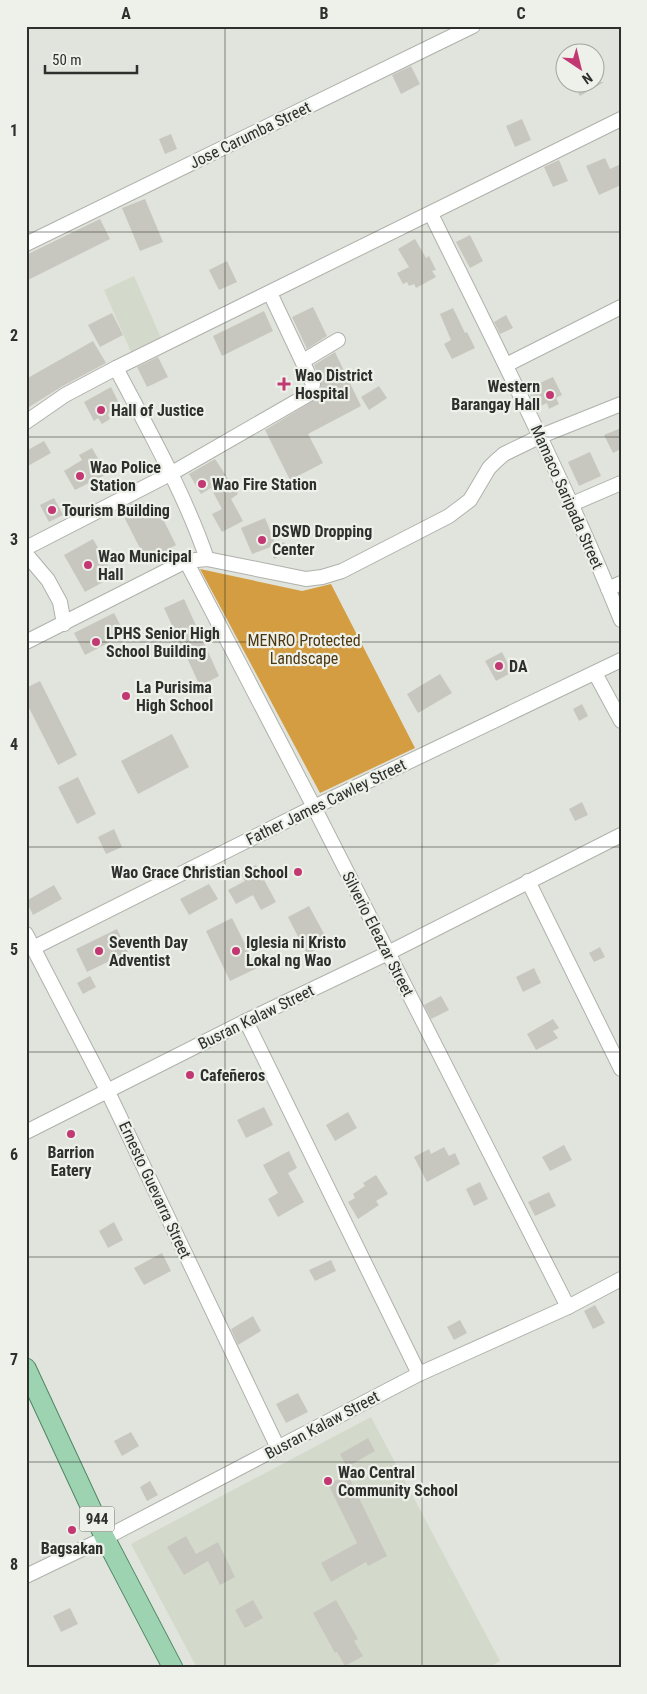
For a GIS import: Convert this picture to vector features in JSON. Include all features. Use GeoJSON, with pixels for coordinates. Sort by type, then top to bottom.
{"type":"FeatureCollection","features":[{"type":"Feature","properties":{"kind":"main road","name":"944"},"geometry":{"type":"LineString","coordinates":[[26,1368],[105,1538],[173,1668]]}},
{"type":"Feature","properties":{"kind":"street","name":"Jose Carumba Street"},"geometry":{"type":"LineString","coordinates":[[26,244],[473,26]]}},
{"type":"Feature","properties":{"kind":"street"},"geometry":{"type":"LineString","coordinates":[[26,422],[65,395],[116,368],[621,119]]}},
{"type":"Feature","properties":{"kind":"street","name":"Mamaco Saripada Street"},"geometry":{"type":"LineString","coordinates":[[430,214],[614,586],[621,620]]}},
{"type":"Feature","properties":{"kind":"street"},"geometry":{"type":"LineString","coordinates":[[26,548],[172,473],[306,397],[313,389],[313,384],[270,293]]}},
{"type":"Feature","properties":{"kind":"street"},"geometry":{"type":"LineString","coordinates":[[506,365],[621,306]]}},
{"type":"Feature","properties":{"kind":"street"},"geometry":{"type":"LineString","coordinates":[[303,361],[338,340]]}},
{"type":"Feature","properties":{"kind":"street"},"geometry":{"type":"LineString","coordinates":[[116,368],[172,473],[194,522],[207,559]]}},
{"type":"Feature","properties":{"kind":"street"},"geometry":{"type":"LineString","coordinates":[[26,642],[186,561],[207,559],[306,579],[322,577],[342,571],[450,516],[470,500],[496,460],[541,436],[621,404]]}},
{"type":"Feature","properties":{"kind":"street"},"geometry":{"type":"LineString","coordinates":[[572,504],[621,483]]}},
{"type":"Feature","properties":{"kind":"street"},"geometry":{"type":"LineString","coordinates":[[26,554],[48,580],[60,602],[64,624]]}},
{"type":"Feature","properties":{"kind":"street","name":"Silverio Eleazar Street"},"geometry":{"type":"LineString","coordinates":[[186,561],[314,807],[568,1307]]}},
{"type":"Feature","properties":{"kind":"street","name":"Father James Cawley Street"},"geometry":{"type":"LineString","coordinates":[[33,948],[314,807],[621,660]]}},
{"type":"Feature","properties":{"kind":"street"},"geometry":{"type":"LineString","coordinates":[[595,673],[621,721]]}},
{"type":"Feature","properties":{"kind":"street","name":"Busran Kalaw Street"},"geometry":{"type":"LineString","coordinates":[[26,1132],[246,1021],[388,953],[621,835]]}},
{"type":"Feature","properties":{"kind":"street"},"geometry":{"type":"LineString","coordinates":[[528,881],[621,1069]]}},
{"type":"Feature","properties":{"kind":"street","name":"Ernesto Guevarra Street"},"geometry":{"type":"LineString","coordinates":[[26,934],[108,1092],[278,1448]]}},
{"type":"Feature","properties":{"kind":"street"},"geometry":{"type":"LineString","coordinates":[[246,1021],[419,1374]]}},
{"type":"Feature","properties":{"kind":"street","name":"Busran Kalaw Street"},"geometry":{"type":"LineString","coordinates":[[26,1576],[105,1538],[419,1374],[568,1307],[621,1279]]}},
{"type":"Feature","properties":{"kind":"shaded area"},"geometry":{"type":"Polygon","coordinates":[[[134,276],[161,338],[131,352],[104,290],[134,276]]]}},
{"type":"Feature","properties":{"kind":"shaded area","name":"Wao Central Community School"},"geometry":{"type":"Polygon","coordinates":[[[371,1417],[500,1661],[488,1668],[197,1668],[131,1544],[371,1417]]]}},
{"type":"Feature","properties":{"kind":"green space","name":"MENRO Protected Landscape"},"geometry":{"type":"Polygon","coordinates":[[[200,569],[302,591],[331,584],[415,748],[320,793],[200,569]]]}},
{"type":"Feature","properties":{"kind":"building"},"geometry":{"type":"Polygon","coordinates":[[[411,66],[420,84],[401,94],[392,75],[411,66]]]}},
{"type":"Feature","properties":{"kind":"building"},"geometry":{"type":"Polygon","coordinates":[[[578,92],[587,92],[580,96],[578,92]]]}},
{"type":"Feature","properties":{"kind":"building"},"geometry":{"type":"Polygon","coordinates":[[[522,119],[531,140],[515,147],[506,126],[522,119]]]}},
{"type":"Feature","properties":{"kind":"building"},"geometry":{"type":"Polygon","coordinates":[[[171,134],[177,149],[165,154],[159,139],[171,134]]]}},
{"type":"Feature","properties":{"kind":"building"},"geometry":{"type":"Polygon","coordinates":[[[605,158],[610,169],[621,164],[621,185],[599,195],[586,166],[605,158]]]}},
{"type":"Feature","properties":{"kind":"building"},"geometry":{"type":"Polygon","coordinates":[[[559,160],[568,181],[553,187],[544,167],[559,160]]]}},
{"type":"Feature","properties":{"kind":"building"},"geometry":{"type":"Polygon","coordinates":[[[145,199],[163,242],[140,251],[122,208],[145,199]]]}},
{"type":"Feature","properties":{"kind":"building"},"geometry":{"type":"Polygon","coordinates":[[[100,219],[110,239],[26,281],[26,255],[100,219]]]}},
{"type":"Feature","properties":{"kind":"building"},"geometry":{"type":"Polygon","coordinates":[[[470,235],[483,261],[470,268],[456,242],[470,235]]]}},
{"type":"Feature","properties":{"kind":"building"},"geometry":{"type":"Polygon","coordinates":[[[415,239],[426,258],[429,256],[436,270],[432,271],[436,277],[416,288],[414,284],[409,286],[407,282],[403,284],[397,273],[409,267],[398,249],[415,239]]]}},
{"type":"Feature","properties":{"kind":"building"},"geometry":{"type":"Polygon","coordinates":[[[227,261],[237,282],[219,290],[209,270],[227,261]]]}},
{"type":"Feature","properties":{"kind":"building"},"geometry":{"type":"Polygon","coordinates":[[[313,307],[327,336],[307,349],[292,317],[313,307]]]}},
{"type":"Feature","properties":{"kind":"building"},"geometry":{"type":"Polygon","coordinates":[[[453,308],[465,333],[467,332],[475,348],[452,359],[444,344],[451,340],[440,314],[453,308]]]}},
{"type":"Feature","properties":{"kind":"building"},"geometry":{"type":"Polygon","coordinates":[[[264,311],[273,331],[222,356],[213,336],[264,311]]]}},
{"type":"Feature","properties":{"kind":"building"},"geometry":{"type":"Polygon","coordinates":[[[112,313],[123,335],[100,347],[88,325],[112,313]]]}},
{"type":"Feature","properties":{"kind":"building"},"geometry":{"type":"Polygon","coordinates":[[[506,315],[513,328],[500,334],[494,322],[506,315]]]}},
{"type":"Feature","properties":{"kind":"building"},"geometry":{"type":"Polygon","coordinates":[[[93,341],[106,363],[61,387],[26,409],[26,379],[93,341]]]}},
{"type":"Feature","properties":{"kind":"building"},"geometry":{"type":"Polygon","coordinates":[[[335,352],[361,406],[308,434],[323,463],[290,480],[265,430],[318,398],[321,394],[321,381],[314,365],[335,352]]]}},
{"type":"Feature","properties":{"kind":"building"},"geometry":{"type":"Polygon","coordinates":[[[158,357],[168,377],[147,387],[137,367],[158,357]]]}},
{"type":"Feature","properties":{"kind":"building"},"geometry":{"type":"Polygon","coordinates":[[[553,377],[562,395],[556,398],[559,404],[549,409],[547,403],[536,408],[530,396],[536,393],[533,386],[553,377]]]}},
{"type":"Feature","properties":{"kind":"building"},"geometry":{"type":"Polygon","coordinates":[[[379,386],[387,398],[369,410],[361,397],[379,386]]]}},
{"type":"Feature","properties":{"kind":"building"},"geometry":{"type":"Polygon","coordinates":[[[111,387],[121,407],[108,414],[110,419],[102,424],[98,418],[94,421],[84,402],[111,387]]]}},
{"type":"Feature","properties":{"kind":"building"},"geometry":{"type":"Polygon","coordinates":[[[621,428],[621,449],[613,453],[604,435],[621,428]]]}},
{"type":"Feature","properties":{"kind":"building"},"geometry":{"type":"Polygon","coordinates":[[[44,441],[51,453],[26,467],[26,451],[44,441]]]}},
{"type":"Feature","properties":{"kind":"building"},"geometry":{"type":"Polygon","coordinates":[[[92,448],[107,474],[75,490],[64,471],[82,460],[79,455],[92,448]]]}},
{"type":"Feature","properties":{"kind":"building"},"geometry":{"type":"Polygon","coordinates":[[[590,452],[601,476],[579,486],[568,462],[590,452]]]}},
{"type":"Feature","properties":{"kind":"building"},"geometry":{"type":"Polygon","coordinates":[[[215,459],[238,494],[231,499],[243,521],[222,532],[212,514],[222,509],[211,488],[201,494],[189,474],[215,459]]]}},
{"type":"Feature","properties":{"kind":"building","name":"Tourism Building"},"geometry":{"type":"Polygon","coordinates":[[[54,498],[63,515],[49,522],[40,505],[54,498]]]}},
{"type":"Feature","properties":{"kind":"building"},"geometry":{"type":"Polygon","coordinates":[[[135,502],[136,505],[143,502],[146,509],[152,505],[155,513],[159,511],[176,545],[147,562],[120,509],[135,502]]]}},
{"type":"Feature","properties":{"kind":"building"},"geometry":{"type":"Polygon","coordinates":[[[265,518],[276,545],[252,554],[241,528],[265,518]]]}},
{"type":"Feature","properties":{"kind":"building","name":"Wao Municipal Hall"},"geometry":{"type":"Polygon","coordinates":[[[93,539],[114,576],[85,592],[64,555],[93,539]]]}},
{"type":"Feature","properties":{"kind":"building"},"geometry":{"type":"Polygon","coordinates":[[[284,542],[289,552],[274,559],[270,548],[284,542]]]}},
{"type":"Feature","properties":{"kind":"building"},"geometry":{"type":"Polygon","coordinates":[[[184,599],[219,676],[200,686],[164,608],[184,599]]]}},
{"type":"Feature","properties":{"kind":"building"},"geometry":{"type":"Polygon","coordinates":[[[114,613],[125,634],[85,655],[74,633],[114,613]]]}},
{"type":"Feature","properties":{"kind":"building","name":"DA"},"geometry":{"type":"Polygon","coordinates":[[[502,652],[512,672],[496,681],[485,661],[502,652]]]}},
{"type":"Feature","properties":{"kind":"building"},"geometry":{"type":"Polygon","coordinates":[[[440,674],[452,693],[418,713],[407,694],[440,674]]]}},
{"type":"Feature","properties":{"kind":"building"},"geometry":{"type":"Polygon","coordinates":[[[40,681],[77,755],[58,765],[26,702],[26,688],[40,681]]]}},
{"type":"Feature","properties":{"kind":"building"},"geometry":{"type":"Polygon","coordinates":[[[582,704],[588,716],[579,721],[573,709],[582,704]]]}},
{"type":"Feature","properties":{"kind":"building"},"geometry":{"type":"Polygon","coordinates":[[[172,734],[189,767],[138,794],[121,761],[172,734]]]}},
{"type":"Feature","properties":{"kind":"building"},"geometry":{"type":"Polygon","coordinates":[[[78,777],[96,814],[77,824],[58,787],[78,777]]]}},
{"type":"Feature","properties":{"kind":"building"},"geometry":{"type":"Polygon","coordinates":[[[582,802],[588,815],[575,821],[569,809],[582,802]]]}},
{"type":"Feature","properties":{"kind":"building"},"geometry":{"type":"Polygon","coordinates":[[[114,829],[122,847],[106,854],[98,837],[114,829]]]}},
{"type":"Feature","properties":{"kind":"building"},"geometry":{"type":"Polygon","coordinates":[[[256,865],[276,902],[261,910],[253,895],[236,904],[228,890],[245,881],[241,874],[256,865]]]}},
{"type":"Feature","properties":{"kind":"building"},"geometry":{"type":"Polygon","coordinates":[[[209,884],[218,899],[189,915],[180,899],[209,884]]]}},
{"type":"Feature","properties":{"kind":"building"},"geometry":{"type":"Polygon","coordinates":[[[54,885],[62,899],[33,915],[26,901],[54,885]]]}},
{"type":"Feature","properties":{"kind":"building"},"geometry":{"type":"Polygon","coordinates":[[[309,906],[329,943],[307,954],[288,917],[309,906]]]}},
{"type":"Feature","properties":{"kind":"building"},"geometry":{"type":"Polygon","coordinates":[[[232,918],[257,968],[230,981],[206,931],[232,918]]]}},
{"type":"Feature","properties":{"kind":"building"},"geometry":{"type":"Polygon","coordinates":[[[117,929],[128,952],[87,972],[76,949],[117,929]]]}},
{"type":"Feature","properties":{"kind":"building"},"geometry":{"type":"Polygon","coordinates":[[[600,947],[605,957],[594,962],[589,953],[600,947]]]}},
{"type":"Feature","properties":{"kind":"building"},"geometry":{"type":"Polygon","coordinates":[[[534,968],[541,983],[523,992],[516,977],[534,968]]]}},
{"type":"Feature","properties":{"kind":"building"},"geometry":{"type":"Polygon","coordinates":[[[90,976],[96,987],[83,994],[77,983],[90,976]]]}},
{"type":"Feature","properties":{"kind":"building"},"geometry":{"type":"Polygon","coordinates":[[[441,996],[449,1010],[431,1019],[424,1005],[441,996]]]}},
{"type":"Feature","properties":{"kind":"building"},"geometry":{"type":"Polygon","coordinates":[[[553,1019],[559,1028],[553,1031],[558,1038],[536,1050],[527,1034],[553,1019]]]}},
{"type":"Feature","properties":{"kind":"building"},"geometry":{"type":"Polygon","coordinates":[[[264,1107],[273,1125],[246,1138],[237,1120],[264,1107]]]}},
{"type":"Feature","properties":{"kind":"building"},"geometry":{"type":"Polygon","coordinates":[[[348,1112],[357,1128],[335,1141],[326,1125],[348,1112]]]}},
{"type":"Feature","properties":{"kind":"building"},"geometry":{"type":"Polygon","coordinates":[[[564,1145],[572,1160],[550,1171],[542,1157],[564,1145]]]}},
{"type":"Feature","properties":{"kind":"building"},"geometry":{"type":"Polygon","coordinates":[[[444,1147],[449,1156],[455,1153],[460,1164],[427,1182],[414,1157],[429,1149],[431,1154],[444,1147]]]}},
{"type":"Feature","properties":{"kind":"building"},"geometry":{"type":"Polygon","coordinates":[[[289,1151],[297,1168],[288,1173],[304,1202],[278,1217],[268,1199],[278,1193],[263,1165],[289,1151]]]}},
{"type":"Feature","properties":{"kind":"building"},"geometry":{"type":"Polygon","coordinates":[[[376,1175],[388,1194],[376,1201],[379,1205],[358,1219],[348,1202],[355,1198],[353,1194],[365,1186],[363,1183],[376,1175]]]}},
{"type":"Feature","properties":{"kind":"building"},"geometry":{"type":"Polygon","coordinates":[[[480,1182],[488,1199],[474,1206],[466,1189],[480,1182]]]}},
{"type":"Feature","properties":{"kind":"building"},"geometry":{"type":"Polygon","coordinates":[[[549,1192],[556,1206],[535,1216],[528,1202],[549,1192]]]}},
{"type":"Feature","properties":{"kind":"building"},"geometry":{"type":"Polygon","coordinates":[[[114,1222],[123,1240],[108,1248],[99,1231],[114,1222]]]}},
{"type":"Feature","properties":{"kind":"building"},"geometry":{"type":"Polygon","coordinates":[[[162,1253],[171,1271],[144,1285],[134,1268],[162,1253]]]}},
{"type":"Feature","properties":{"kind":"building"},"geometry":{"type":"Polygon","coordinates":[[[331,1260],[336,1271],[315,1281],[309,1270],[331,1260]]]}},
{"type":"Feature","properties":{"kind":"building"},"geometry":{"type":"Polygon","coordinates":[[[595,1305],[605,1323],[593,1329],[584,1311],[595,1305]]]}},
{"type":"Feature","properties":{"kind":"building"},"geometry":{"type":"Polygon","coordinates":[[[253,1316],[261,1331],[238,1345],[231,1329],[253,1316]]]}},
{"type":"Feature","properties":{"kind":"building"},"geometry":{"type":"Polygon","coordinates":[[[460,1320],[467,1333],[454,1340],[447,1327],[460,1320]]]}},
{"type":"Feature","properties":{"kind":"building"},"geometry":{"type":"Polygon","coordinates":[[[298,1393],[308,1412],[286,1423],[276,1404],[298,1393]]]}},
{"type":"Feature","properties":{"kind":"building"},"geometry":{"type":"Polygon","coordinates":[[[131,1432],[139,1446],[122,1456],[114,1441],[131,1432]]]}},
{"type":"Feature","properties":{"kind":"building"},"geometry":{"type":"Polygon","coordinates":[[[368,1438],[375,1451],[347,1467],[340,1454],[368,1438]]]}},
{"type":"Feature","properties":{"kind":"building"},"geometry":{"type":"Polygon","coordinates":[[[348,1475],[387,1556],[368,1566],[366,1562],[331,1582],[321,1563],[357,1543],[328,1484],[348,1475]]]}},
{"type":"Feature","properties":{"kind":"building"},"geometry":{"type":"Polygon","coordinates":[[[150,1481],[158,1495],[147,1501],[140,1487],[150,1481]]]}},
{"type":"Feature","properties":{"kind":"building"},"geometry":{"type":"Polygon","coordinates":[[[186,1536],[196,1554],[218,1542],[235,1577],[220,1585],[208,1561],[184,1575],[167,1547],[186,1536]]]}},
{"type":"Feature","properties":{"kind":"building"},"geometry":{"type":"Polygon","coordinates":[[[253,1600],[263,1618],[245,1628],[235,1610],[253,1600]]]}},
{"type":"Feature","properties":{"kind":"building"},"geometry":{"type":"Polygon","coordinates":[[[336,1600],[358,1639],[354,1641],[363,1656],[345,1666],[337,1652],[335,1653],[313,1613],[336,1600]]]}},
{"type":"Feature","properties":{"kind":"building"},"geometry":{"type":"Polygon","coordinates":[[[70,1608],[78,1624],[61,1632],[53,1616],[70,1608]]]}},
{"type":"Feature","properties":{"kind":"place","name":"Wao District Hospital"},"geometry":{"type":"Point","coordinates":[284,384]}},
{"type":"Feature","properties":{"kind":"place","name":"Western Barangay Hall"},"geometry":{"type":"Point","coordinates":[550,395]}},
{"type":"Feature","properties":{"kind":"place","name":"Hall of Justice"},"geometry":{"type":"Point","coordinates":[101,410]}},
{"type":"Feature","properties":{"kind":"place","name":"Wao Police Station"},"geometry":{"type":"Point","coordinates":[80,476]}},
{"type":"Feature","properties":{"kind":"place","name":"Wao Fire Station"},"geometry":{"type":"Point","coordinates":[202,484]}},
{"type":"Feature","properties":{"kind":"place","name":"Tourism Building"},"geometry":{"type":"Point","coordinates":[52,510]}},
{"type":"Feature","properties":{"kind":"place","name":"DSWD Dropping Center"},"geometry":{"type":"Point","coordinates":[262,540]}},
{"type":"Feature","properties":{"kind":"place","name":"Wao Municipal Hall"},"geometry":{"type":"Point","coordinates":[88,565]}},
{"type":"Feature","properties":{"kind":"place","name":"LPHS Senior High School Building"},"geometry":{"type":"Point","coordinates":[96,642]}},
{"type":"Feature","properties":{"kind":"place","name":"DA"},"geometry":{"type":"Point","coordinates":[499,666]}},
{"type":"Feature","properties":{"kind":"place","name":"La Purisima High School"},"geometry":{"type":"Point","coordinates":[126,696]}},
{"type":"Feature","properties":{"kind":"place","name":"Wao Grace Christian School"},"geometry":{"type":"Point","coordinates":[298,872]}},
{"type":"Feature","properties":{"kind":"place","name":"Seventh Day Adventist"},"geometry":{"type":"Point","coordinates":[99,951]}},
{"type":"Feature","properties":{"kind":"place","name":"Iglesia ni Kristo Lokal ng Wao"},"geometry":{"type":"Point","coordinates":[236,951]}},
{"type":"Feature","properties":{"kind":"place","name":"Cafeñeros"},"geometry":{"type":"Point","coordinates":[190,1075]}},
{"type":"Feature","properties":{"kind":"place","name":"Barrion Eatery"},"geometry":{"type":"Point","coordinates":[71,1134]}},
{"type":"Feature","properties":{"kind":"place","name":"Wao Central Community School"},"geometry":{"type":"Point","coordinates":[328,1481]}},
{"type":"Feature","properties":{"kind":"place","name":"Bagsakan"},"geometry":{"type":"Point","coordinates":[72,1530]}}]}
